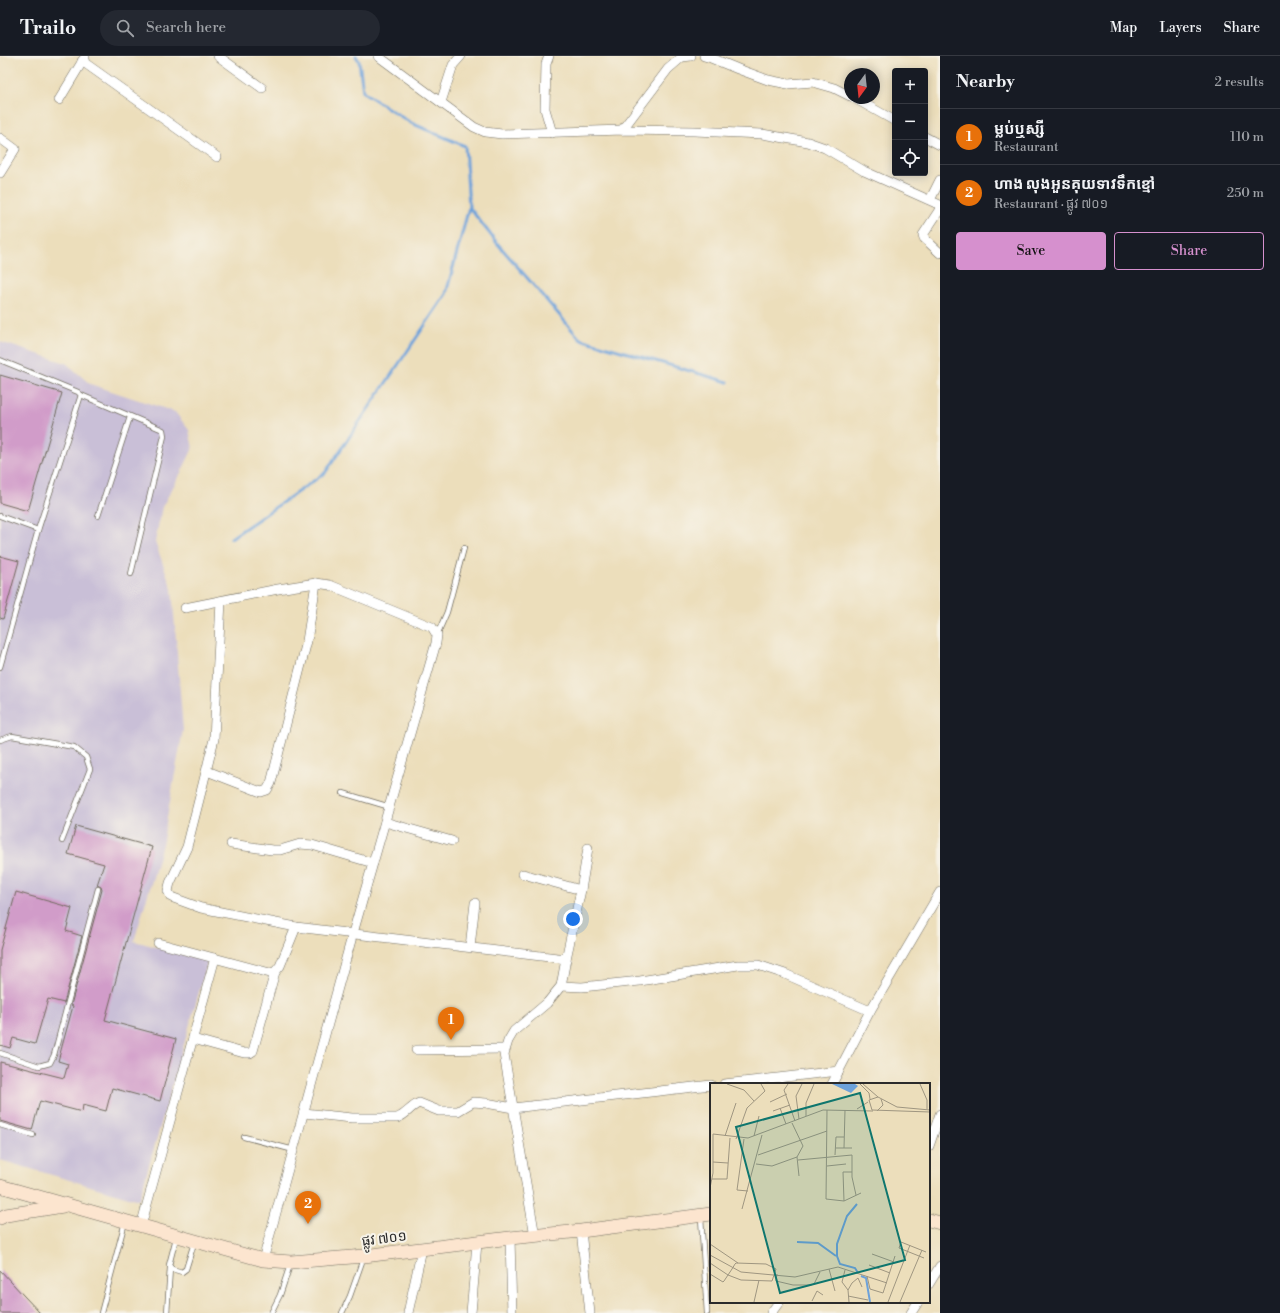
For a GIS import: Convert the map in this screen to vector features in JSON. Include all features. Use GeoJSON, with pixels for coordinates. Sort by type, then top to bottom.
{"type":"FeatureCollection","features":[{"type":"Feature","properties":{"kind":"main road","name":"ផ្លូវ ៧០១"},"geometry":{"type":"LineString","coordinates":[[0,1186],[66,1206],[263,1260],[291,1262],[364,1256],[510,1238],[581,1232],[706,1215]]}},
{"type":"Feature","properties":{"kind":"main road"},"geometry":{"type":"LineString","coordinates":[[0,1218],[6,1215],[66,1206]]}},
{"type":"Feature","properties":{"kind":"main road"},"geometry":{"type":"LineString","coordinates":[[930,1220],[940,1223]]}},
{"type":"Feature","properties":{"kind":"street"},"geometry":{"type":"LineString","coordinates":[[218,56],[262,88]]}},
{"type":"Feature","properties":{"kind":"street"},"geometry":{"type":"LineString","coordinates":[[378,56],[474,126],[485,132],[502,134],[622,130],[694,130],[762,134],[808,142],[825,148],[871,174],[940,205]]}},
{"type":"Feature","properties":{"kind":"street"},"geometry":{"type":"LineString","coordinates":[[441,102],[453,65],[461,56]]}},
{"type":"Feature","properties":{"kind":"street"},"geometry":{"type":"LineString","coordinates":[[550,56],[546,64],[545,109],[552,133]]}},
{"type":"Feature","properties":{"kind":"street"},"geometry":{"type":"LineString","coordinates":[[622,130],[668,69],[682,57],[691,56]]}},
{"type":"Feature","properties":{"kind":"street"},"geometry":{"type":"LineString","coordinates":[[704,56],[768,80],[788,84],[813,82],[834,88],[844,93]]}},
{"type":"Feature","properties":{"kind":"street"},"geometry":{"type":"LineString","coordinates":[[60,100],[84,58],[217,157]]}},
{"type":"Feature","properties":{"kind":"street"},"geometry":{"type":"LineString","coordinates":[[865,104],[892,119]]}},
{"type":"Feature","properties":{"kind":"street"},"geometry":{"type":"LineString","coordinates":[[0,138],[15,149],[0,173]]}},
{"type":"Feature","properties":{"kind":"street"},"geometry":{"type":"LineString","coordinates":[[928,139],[940,145]]}},
{"type":"Feature","properties":{"kind":"street"},"geometry":{"type":"LineString","coordinates":[[930,200],[940,180]]}},
{"type":"Feature","properties":{"kind":"street"},"geometry":{"type":"LineString","coordinates":[[940,209],[923,235],[924,238],[940,253]]}},
{"type":"Feature","properties":{"kind":"street"},"geometry":{"type":"LineString","coordinates":[[206,771],[261,792],[268,790],[307,642],[316,583]]}},
{"type":"Feature","properties":{"kind":"street"},"geometry":{"type":"LineString","coordinates":[[185,608],[278,589],[316,583],[330,585],[432,627],[437,634],[436,643],[353,933],[263,1260]]}},
{"type":"Feature","properties":{"kind":"street"},"geometry":{"type":"LineString","coordinates":[[221,601],[214,739],[187,847],[168,891],[171,897],[201,908],[296,927],[566,959]]}},
{"type":"Feature","properties":{"kind":"street"},"geometry":{"type":"LineString","coordinates":[[385,822],[452,841]]}},
{"type":"Feature","properties":{"kind":"street"},"geometry":{"type":"LineString","coordinates":[[231,844],[272,850],[280,850],[300,844],[312,845],[374,863]]}},
{"type":"Feature","properties":{"kind":"street"},"geometry":{"type":"LineString","coordinates":[[535,1236],[504,1054],[508,1041],[514,1031],[546,1003],[561,986],[588,848]]}},
{"type":"Feature","properties":{"kind":"street"},"geometry":{"type":"LineString","coordinates":[[523,874],[581,890]]}},
{"type":"Feature","properties":{"kind":"street"},"geometry":{"type":"LineString","coordinates":[[833,1083],[870,1011],[940,892]]}},
{"type":"Feature","properties":{"kind":"street"},"geometry":{"type":"LineString","coordinates":[[470,947],[475,903]]}},
{"type":"Feature","properties":{"kind":"street"},"geometry":{"type":"LineString","coordinates":[[193,1039],[244,1053],[250,1053],[253,1051],[275,972],[280,966],[296,927]]}},
{"type":"Feature","properties":{"kind":"street"},"geometry":{"type":"LineString","coordinates":[[158,942],[270,973],[275,972]]}},
{"type":"Feature","properties":{"kind":"street"},"geometry":{"type":"LineString","coordinates":[[141,1226],[215,958]]}},
{"type":"Feature","properties":{"kind":"street"},"geometry":{"type":"LineString","coordinates":[[561,986],[582,987],[640,981],[738,965],[758,965],[785,974],[870,1011]]}},
{"type":"Feature","properties":{"kind":"street"},"geometry":{"type":"LineString","coordinates":[[416,1050],[505,1049]]}},
{"type":"Feature","properties":{"kind":"street"},"geometry":{"type":"LineString","coordinates":[[733,1083],[839,1071]]}},
{"type":"Feature","properties":{"kind":"street"},"geometry":{"type":"LineString","coordinates":[[304,1113],[352,1118],[397,1118],[403,1116],[412,1106],[419,1103],[439,1112],[458,1111],[473,1102],[513,1108],[710,1086]]}},
{"type":"Feature","properties":{"kind":"street"},"geometry":{"type":"LineString","coordinates":[[930,1143],[940,1114]]}},
{"type":"Feature","properties":{"kind":"street"},"geometry":{"type":"LineString","coordinates":[[581,1232],[590,1313]]}},
{"type":"Feature","properties":{"kind":"street"},"geometry":{"type":"LineString","coordinates":[[510,1238],[512,1313]]}},
{"type":"Feature","properties":{"kind":"street"},"geometry":{"type":"LineString","coordinates":[[471,1313],[477,1243]]}},
{"type":"Feature","properties":{"kind":"street"},"geometry":{"type":"LineString","coordinates":[[408,1313],[422,1249]]}},
{"type":"Feature","properties":{"kind":"street"},"geometry":{"type":"LineString","coordinates":[[930,1282],[940,1266]]}},
{"type":"Feature","properties":{"kind":"street"},"geometry":{"type":"LineString","coordinates":[[771,1313],[778,1303]]}},
{"type":"Feature","properties":{"kind":"street"},"geometry":{"type":"LineString","coordinates":[[911,1313],[917,1303]]}},
{"type":"Feature","properties":{"kind":"lane"},"geometry":{"type":"LineString","coordinates":[[0,360],[78,392],[81,395],[130,417],[163,430],[164,436],[131,574]]}},
{"type":"Feature","properties":{"kind":"lane"},"geometry":{"type":"LineString","coordinates":[[0,667],[38,530],[81,395]]}},
{"type":"Feature","properties":{"kind":"lane"},"geometry":{"type":"LineString","coordinates":[[98,516],[130,417]]}},
{"type":"Feature","properties":{"kind":"lane"},"geometry":{"type":"LineString","coordinates":[[0,516],[38,530]]}},
{"type":"Feature","properties":{"kind":"lane"},"geometry":{"type":"LineString","coordinates":[[437,634],[447,612],[464,548]]}},
{"type":"Feature","properties":{"kind":"lane"},"geometry":{"type":"LineString","coordinates":[[0,740],[12,736],[74,747],[86,757],[90,769],[62,841]]}},
{"type":"Feature","properties":{"kind":"lane"},"geometry":{"type":"LineString","coordinates":[[343,793],[390,806]]}},
{"type":"Feature","properties":{"kind":"lane"},"geometry":{"type":"LineString","coordinates":[[0,1053],[39,1066],[50,1063],[54,1055],[98,889]]}},
{"type":"Feature","properties":{"kind":"lane"},"geometry":{"type":"LineString","coordinates":[[0,1125],[34,1135]]}},
{"type":"Feature","properties":{"kind":"lane"},"geometry":{"type":"LineString","coordinates":[[244,1137],[294,1150]]}},
{"type":"Feature","properties":{"kind":"lane"},"geometry":{"type":"LineString","coordinates":[[706,1215],[707,1313]]}},
{"type":"Feature","properties":{"kind":"lane"},"geometry":{"type":"LineString","coordinates":[[101,1313],[125,1222]]}},
{"type":"Feature","properties":{"kind":"lane"},"geometry":{"type":"LineString","coordinates":[[167,1313],[170,1265],[176,1236]]}},
{"type":"Feature","properties":{"kind":"lane"},"geometry":{"type":"LineString","coordinates":[[170,1268],[185,1271],[194,1241]]}},
{"type":"Feature","properties":{"kind":"lane"},"geometry":{"type":"LineString","coordinates":[[342,1313],[350,1296],[364,1256]]}},
{"type":"Feature","properties":{"kind":"lane"},"geometry":{"type":"LineString","coordinates":[[271,1313],[280,1295],[291,1262]]}},
{"type":"Feature","properties":{"kind":"shaded area"},"geometry":{"type":"Polygon","coordinates":[[[0,342],[66,363],[90,384],[175,412],[189,430],[193,448],[162,507],[155,542],[172,589],[183,730],[163,840],[134,941],[208,961],[139,1200],[0,1160],[0,342]]]}},
{"type":"Feature","properties":{"kind":"building"},"geometry":{"type":"Polygon","coordinates":[[[0,375],[62,393],[28,511],[0,503],[0,375]]]}},
{"type":"Feature","properties":{"kind":"building"},"geometry":{"type":"Polygon","coordinates":[[[0,556],[19,561],[3,619],[0,618],[0,556]]]}},
{"type":"Feature","properties":{"kind":"building"},"geometry":{"type":"Polygon","coordinates":[[[76,826],[152,847],[105,1020],[176,1039],[160,1101],[112,1088],[106,1111],[83,1105],[82,1112],[40,1101],[32,1130],[0,1121],[0,1062],[64,1078],[68,1064],[58,1061],[73,1006],[71,1005],[102,890],[101,887],[97,885],[104,864],[68,854],[76,826]]]}},
{"type":"Feature","properties":{"kind":"building"},"geometry":{"type":"Polygon","coordinates":[[[16,892],[72,908],[66,931],[82,936],[64,1003],[48,999],[35,1044],[13,1038],[10,1048],[0,1045],[0,950],[16,892]]]}},
{"type":"Feature","properties":{"kind":"building"},"geometry":{"type":"Polygon","coordinates":[[[0,1270],[24,1296],[40,1313],[0,1313],[0,1270]]]}},
{"type":"Feature","properties":{"kind":"waterway"},"geometry":{"type":"LineString","coordinates":[[231,538],[325,473],[446,294],[469,207],[465,146],[411,123],[363,92],[359,61],[356,56]]}},
{"type":"Feature","properties":{"kind":"waterway"},"geometry":{"type":"LineString","coordinates":[[469,207],[497,243],[580,339],[728,382]]}},
{"type":"Feature","properties":{"kind":"place","name":"ម្លប់ឬស្សី"},"geometry":{"type":"Point","coordinates":[451,1040]}},
{"type":"Feature","properties":{"kind":"place","name":"ហាង លុងអួនគុយទាវទឹកខ្មៅ"},"geometry":{"type":"Point","coordinates":[308,1224]}}]}
